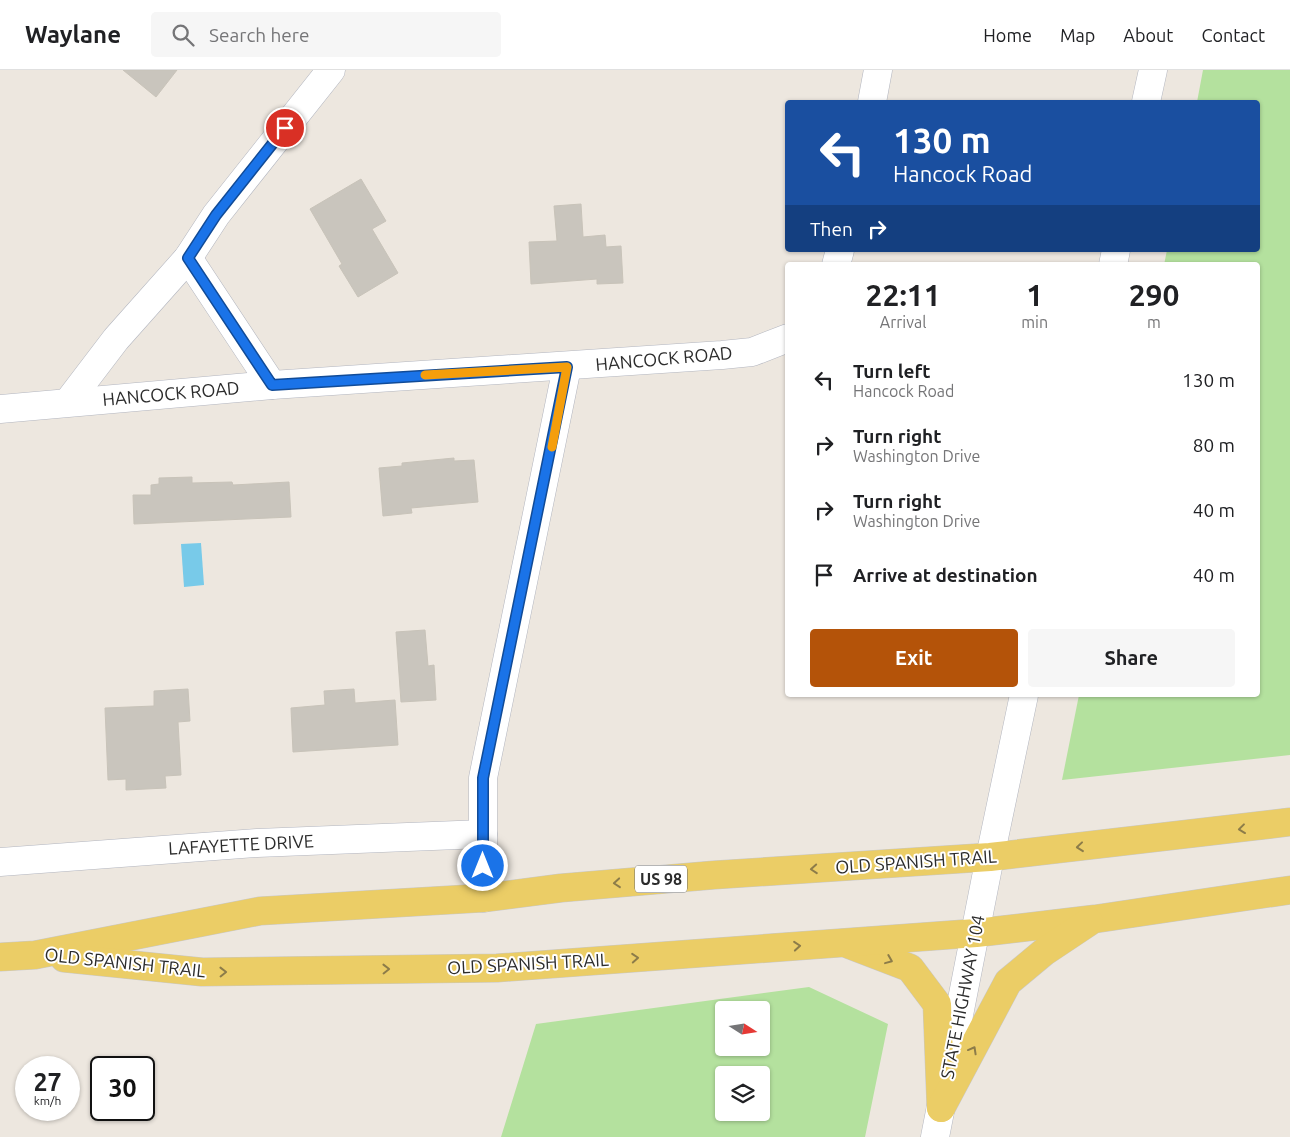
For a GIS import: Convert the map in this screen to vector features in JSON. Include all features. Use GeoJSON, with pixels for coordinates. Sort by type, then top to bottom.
{"type":"FeatureCollection","features":[{"type":"Feature","properties":{"kind":"main road","name":"OLD SPANISH TRAIL"},"geometry":{"type":"LineString","coordinates":[[36,955],[260,911],[483,898],[561,888],[714,875],[990,857],[1290,822]]}},
{"type":"Feature","properties":{"kind":"main road","name":"OLD SPANISH TRAIL"},"geometry":{"type":"LineString","coordinates":[[36,955],[202,972],[497,968],[976,933],[1095,919],[1290,890]]}},
{"type":"Feature","properties":{"kind":"main road"},"geometry":{"type":"LineString","coordinates":[[941,1108],[1008,982],[1044,952],[1095,919]]}},
{"type":"Feature","properties":{"kind":"main road"},"geometry":{"type":"LineString","coordinates":[[844,942],[910,968],[937,1004],[941,1108]]}},
{"type":"Feature","properties":{"kind":"main road","name":"US 98"},"geometry":{"type":"LineString","coordinates":[[0,957],[36,955]]}},
{"type":"Feature","properties":{"kind":"street"},"geometry":{"type":"LineString","coordinates":[[68,402],[122,332],[188,258],[216,215],[331,70]]}},
{"type":"Feature","properties":{"kind":"street"},"geometry":{"type":"LineString","coordinates":[[872,100],[878,70]]}},
{"type":"Feature","properties":{"kind":"street"},"geometry":{"type":"LineString","coordinates":[[1146,100],[1153,70]]}},
{"type":"Feature","properties":{"kind":"street"},"geometry":{"type":"LineString","coordinates":[[188,258],[272,385]]}},
{"type":"Feature","properties":{"kind":"street","name":"HANCOCK ROAD"},"geometry":{"type":"LineString","coordinates":[[0,409],[272,385],[567,367],[752,352],[785,339]]}},
{"type":"Feature","properties":{"kind":"street"},"geometry":{"type":"LineString","coordinates":[[483,898],[483,778],[567,367]]}},
{"type":"Feature","properties":{"kind":"street","name":"STATE HIGHWAY 104"},"geometry":{"type":"LineString","coordinates":[[935,1137],[1024,697]]}},
{"type":"Feature","properties":{"kind":"street","name":"LAFAYETTE DRIVE"},"geometry":{"type":"LineString","coordinates":[[0,862],[256,843],[483,834]]}},
{"type":"Feature","properties":{"kind":"green space"},"geometry":{"type":"Polygon","coordinates":[[[1203,70],[1290,70],[1290,755],[1062,780],[1079,697],[1260,697],[1260,262],[1165,262],[1167,252],[1260,252],[1260,100],[1197,100],[1203,70]]]}},
{"type":"Feature","properties":{"kind":"green space"},"geometry":{"type":"Polygon","coordinates":[[[809,987],[888,1024],[865,1137],[501,1137],[536,1024],[809,987]]]}},
{"type":"Feature","properties":{"kind":"water"},"geometry":{"type":"Polygon","coordinates":[[[201,543],[204,585],[184,587],[181,544],[201,543]]]}},
{"type":"Feature","properties":{"kind":"building"},"geometry":{"type":"Polygon","coordinates":[[[123,70],[177,70],[156,97],[123,70]]]}},
{"type":"Feature","properties":{"kind":"building"},"geometry":{"type":"Polygon","coordinates":[[[361,179],[386,221],[372,229],[398,273],[358,297],[339,266],[342,264],[310,209],[361,179]]]}},
{"type":"Feature","properties":{"kind":"building"},"geometry":{"type":"Polygon","coordinates":[[[581,204],[583,237],[605,235],[606,247],[621,246],[623,283],[597,284],[597,279],[531,284],[529,242],[557,241],[554,206],[581,204]]]}},
{"type":"Feature","properties":{"kind":"building"},"geometry":{"type":"Polygon","coordinates":[[[454,458],[454,461],[474,460],[478,502],[411,508],[412,513],[383,516],[379,468],[402,466],[402,463],[454,458]]]}},
{"type":"Feature","properties":{"kind":"building"},"geometry":{"type":"Polygon","coordinates":[[[192,477],[192,483],[232,482],[233,485],[289,482],[291,517],[134,524],[133,495],[151,495],[151,485],[159,484],[159,478],[192,477]]]}},
{"type":"Feature","properties":{"kind":"building"},"geometry":{"type":"Polygon","coordinates":[[[425,630],[428,666],[434,665],[436,700],[401,702],[396,632],[425,630]]]}},
{"type":"Feature","properties":{"kind":"building"},"geometry":{"type":"Polygon","coordinates":[[[188,689],[190,721],[178,722],[181,775],[165,776],[166,788],[126,790],[126,779],[108,780],[105,708],[154,706],[154,691],[188,689]]]}},
{"type":"Feature","properties":{"kind":"building"},"geometry":{"type":"Polygon","coordinates":[[[354,689],[355,703],[395,700],[398,745],[293,752],[291,708],[325,705],[324,691],[354,689]]]}},
{"type":"Feature","properties":{"kind":"slow traffic"},"geometry":{"type":"LineString","coordinates":[[425,375],[567,367],[552,447]]}},
{"type":"Feature","properties":{"kind":"route"},"geometry":{"type":"LineString","coordinates":[[285,128],[216,215],[188,258],[272,385],[567,367],[483,778],[483,866]]}}]}
